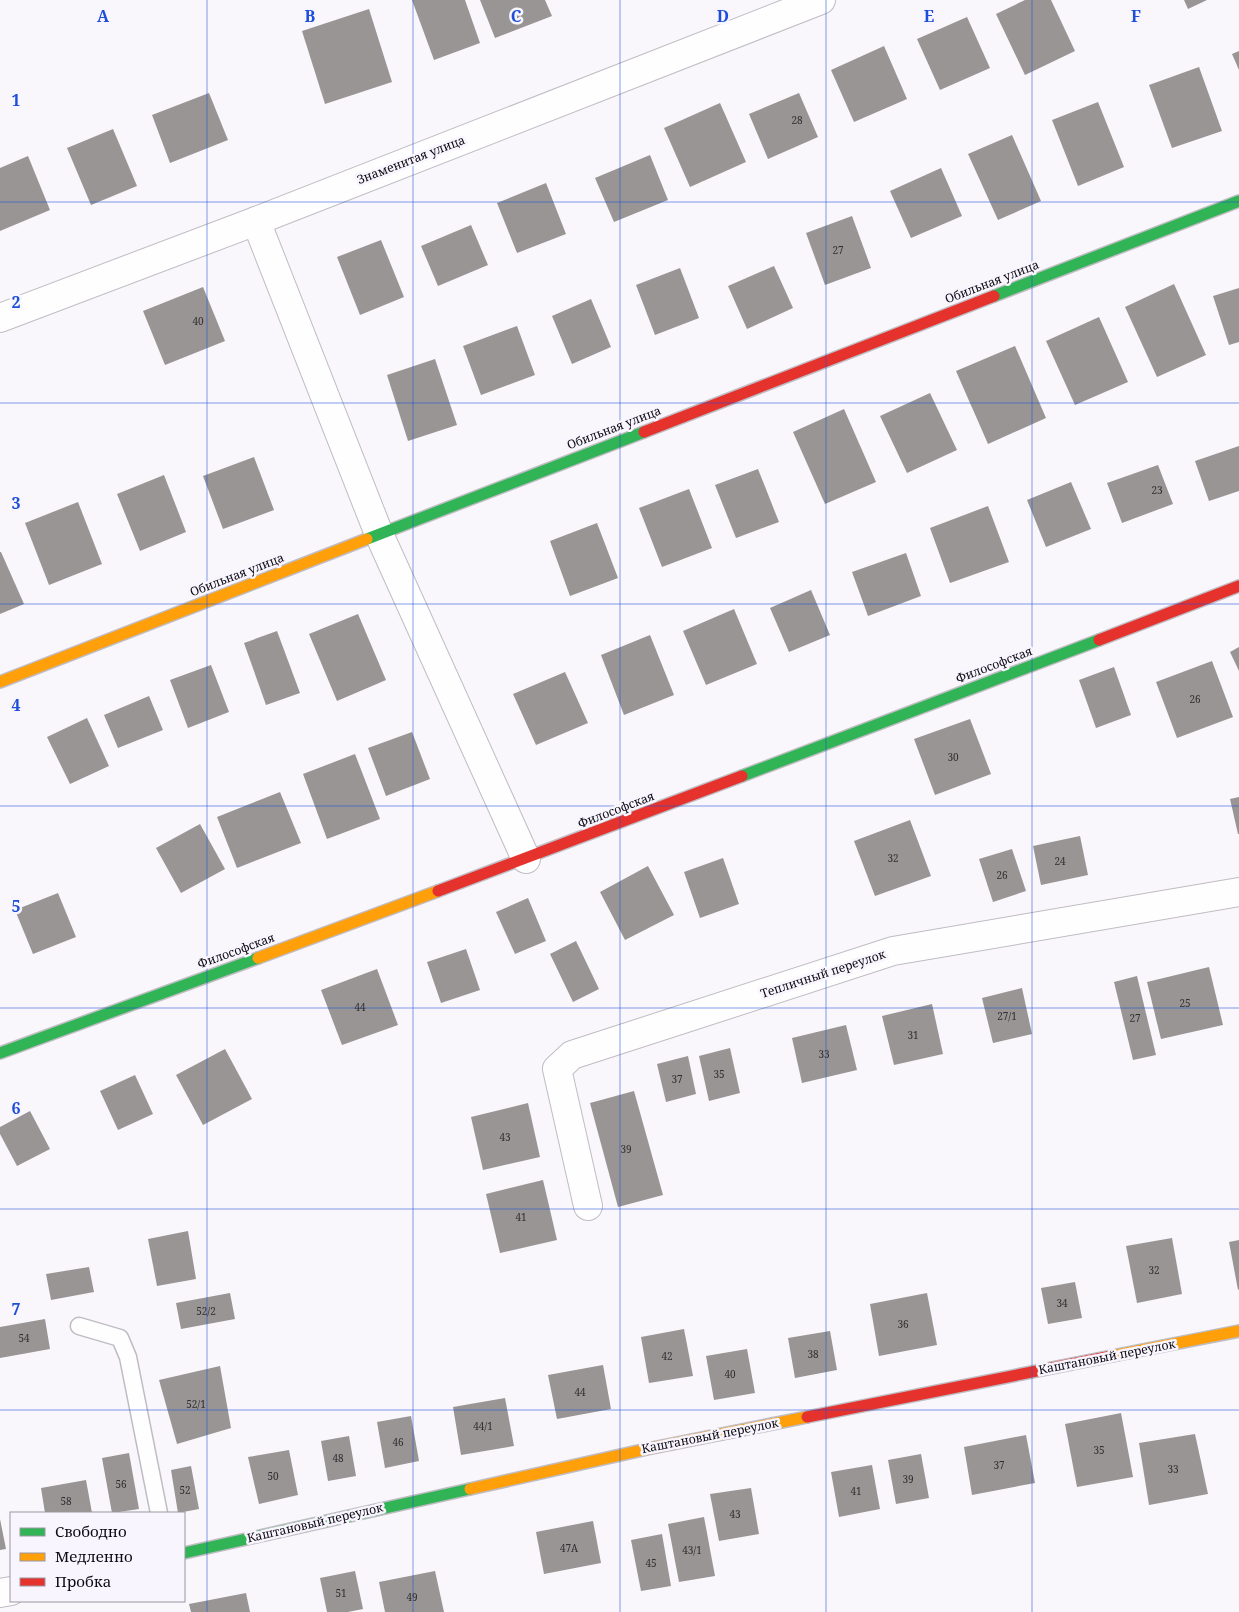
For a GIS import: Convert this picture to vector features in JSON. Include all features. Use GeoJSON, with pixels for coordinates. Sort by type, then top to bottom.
{"type":"FeatureCollection","features":[{"type":"Feature","properties":{"kind":"street","name":"Знаменитая улица"},"geometry":{"type":"LineString","coordinates":[[0,318],[256,221],[821,0]]}},
{"type":"Feature","properties":{"kind":"street","name":"Обильная улица"},"geometry":{"type":"LineString","coordinates":[[0,682],[1239,201]]}},
{"type":"Feature","properties":{"kind":"street"},"geometry":{"type":"LineString","coordinates":[[256,221],[379,534],[526,859]]}},
{"type":"Feature","properties":{"kind":"street","name":"Философская"},"geometry":{"type":"LineString","coordinates":[[0,1053],[526,859],[1239,586]]}},
{"type":"Feature","properties":{"kind":"street","name":"Тепличный переулок"},"geometry":{"type":"LineString","coordinates":[[588,1206],[557,1069],[572,1055],[893,951],[1239,892]]}},
{"type":"Feature","properties":{"kind":"street","name":"Каштановый переулок"},"geometry":{"type":"LineString","coordinates":[[185,1553],[647,1448],[1239,1331]]}},
{"type":"Feature","properties":{"kind":"lane"},"geometry":{"type":"LineString","coordinates":[[80,1326],[120,1338],[128,1356],[159,1512]]}},
{"type":"Feature","properties":{"kind":"building"},"geometry":{"type":"Polygon","coordinates":[[[412,0],[465,0],[480,43],[434,60],[412,0]]]}},
{"type":"Feature","properties":{"kind":"building"},"geometry":{"type":"Polygon","coordinates":[[[480,0],[545,0],[552,16],[495,38],[480,0]]]}},
{"type":"Feature","properties":{"kind":"building"},"geometry":{"type":"Polygon","coordinates":[[[1025,0],[1051,0],[1075,51],[1025,75],[996,14],[1025,0]]]}},
{"type":"Feature","properties":{"kind":"building"},"geometry":{"type":"Polygon","coordinates":[[[1184,0],[1207,0],[1188,9],[1184,0]]]}},
{"type":"Feature","properties":{"kind":"building"},"geometry":{"type":"Polygon","coordinates":[[[369,9],[392,82],[325,104],[302,31],[369,9]]]}},
{"type":"Feature","properties":{"kind":"building"},"geometry":{"type":"Polygon","coordinates":[[[967,17],[990,68],[940,90],[917,39],[967,17]]]}},
{"type":"Feature","properties":{"kind":"building"},"geometry":{"type":"Polygon","coordinates":[[[884,46],[907,99],[854,122],[831,70],[884,46]]]}},
{"type":"Feature","properties":{"kind":"building"},"geometry":{"type":"Polygon","coordinates":[[[1239,51],[1239,70],[1232,54],[1239,51]]]}},
{"type":"Feature","properties":{"kind":"building"},"geometry":{"type":"Polygon","coordinates":[[[1199,67],[1222,131],[1172,148],[1149,85],[1199,67]]]}},
{"type":"Feature","properties":{"kind":"building"},"geometry":{"type":"Polygon","coordinates":[[[209,93],[228,140],[170,163],[152,115],[209,93]]]}},
{"type":"Feature","properties":{"kind":"building"},"geometry":{"type":"Polygon","coordinates":[[[799,93],[818,137],[768,159],[749,114],[799,93]]]}},
{"type":"Feature","properties":{"kind":"building"},"geometry":{"type":"Polygon","coordinates":[[[1098,102],[1124,167],[1078,186],[1052,120],[1098,102]]]}},
{"type":"Feature","properties":{"kind":"building"},"geometry":{"type":"Polygon","coordinates":[[[720,103],[746,162],[690,187],[664,128],[720,103]]]}},
{"type":"Feature","properties":{"kind":"building"},"geometry":{"type":"Polygon","coordinates":[[[113,129],[137,186],[91,205],[67,148],[113,129]]]}},
{"type":"Feature","properties":{"kind":"building"},"geometry":{"type":"Polygon","coordinates":[[[1012,135],[1041,201],[998,220],[968,154],[1012,135]]]}},
{"type":"Feature","properties":{"kind":"building"},"geometry":{"type":"Polygon","coordinates":[[[650,155],[668,200],[614,222],[595,178],[650,155]]]}},
{"type":"Feature","properties":{"kind":"building"},"geometry":{"type":"Polygon","coordinates":[[[28,156],[50,210],[0,231],[0,168],[28,156]]]}},
{"type":"Feature","properties":{"kind":"building"},"geometry":{"type":"Polygon","coordinates":[[[941,168],[962,216],[911,238],[890,191],[941,168]]]}},
{"type":"Feature","properties":{"kind":"building"},"geometry":{"type":"Polygon","coordinates":[[[546,183],[566,234],[517,253],[497,203],[546,183]]]}},
{"type":"Feature","properties":{"kind":"building"},"geometry":{"type":"Polygon","coordinates":[[[852,216],[871,268],[825,285],[806,233],[852,216]]]}},
{"type":"Feature","properties":{"kind":"building"},"geometry":{"type":"Polygon","coordinates":[[[471,225],[488,265],[438,286],[421,246],[471,225]]]}},
{"type":"Feature","properties":{"kind":"building"},"geometry":{"type":"Polygon","coordinates":[[[381,240],[404,297],[360,315],[337,257],[381,240]]]}},
{"type":"Feature","properties":{"kind":"building"},"geometry":{"type":"Polygon","coordinates":[[[774,266],[793,308],[747,329],[728,286],[774,266]]]}},
{"type":"Feature","properties":{"kind":"building"},"geometry":{"type":"Polygon","coordinates":[[[680,268],[699,318],[655,335],[636,285],[680,268]]]}},
{"type":"Feature","properties":{"kind":"building"},"geometry":{"type":"Polygon","coordinates":[[[1174,284],[1206,355],[1157,377],[1125,307],[1174,284]]]}},
{"type":"Feature","properties":{"kind":"building"},"geometry":{"type":"Polygon","coordinates":[[[203,287],[225,341],[165,365],[143,311],[203,287]]]}},
{"type":"Feature","properties":{"kind":"building"},"geometry":{"type":"Polygon","coordinates":[[[1239,288],[1239,342],[1229,345],[1213,296],[1239,288]]]}},
{"type":"Feature","properties":{"kind":"building"},"geometry":{"type":"Polygon","coordinates":[[[591,299],[611,347],[572,364],[552,316],[591,299]]]}},
{"type":"Feature","properties":{"kind":"building"},"geometry":{"type":"Polygon","coordinates":[[[1099,317],[1128,382],[1075,405],[1046,341],[1099,317]]]}},
{"type":"Feature","properties":{"kind":"building"},"geometry":{"type":"Polygon","coordinates":[[[517,326],[535,375],[481,395],[463,346],[517,326]]]}},
{"type":"Feature","properties":{"kind":"building"},"geometry":{"type":"Polygon","coordinates":[[[1015,346],[1046,418],[988,444],[956,371],[1015,346]]]}},
{"type":"Feature","properties":{"kind":"building"},"geometry":{"type":"Polygon","coordinates":[[[435,359],[457,425],[408,441],[387,375],[435,359]]]}},
{"type":"Feature","properties":{"kind":"building"},"geometry":{"type":"Polygon","coordinates":[[[930,393],[957,450],[907,473],[880,416],[930,393]]]}},
{"type":"Feature","properties":{"kind":"building"},"geometry":{"type":"Polygon","coordinates":[[[844,409],[876,482],[825,504],[793,432],[844,409]]]}},
{"type":"Feature","properties":{"kind":"building"},"geometry":{"type":"Polygon","coordinates":[[[1239,446],[1239,491],[1209,501],[1195,461],[1239,446]]]}},
{"type":"Feature","properties":{"kind":"building"},"geometry":{"type":"Polygon","coordinates":[[[254,457],[274,510],[223,529],[203,476],[254,457]]]}},
{"type":"Feature","properties":{"kind":"building"},"geometry":{"type":"Polygon","coordinates":[[[1158,465],[1173,504],[1122,523],[1107,483],[1158,465]]]}},
{"type":"Feature","properties":{"kind":"building"},"geometry":{"type":"Polygon","coordinates":[[[758,469],[779,522],[736,538],[715,485],[758,469]]]}},
{"type":"Feature","properties":{"kind":"building"},"geometry":{"type":"Polygon","coordinates":[[[164,475],[186,532],[140,551],[117,494],[164,475]]]}},
{"type":"Feature","properties":{"kind":"building"},"geometry":{"type":"Polygon","coordinates":[[[1071,482],[1091,529],[1046,547],[1027,500],[1071,482]]]}},
{"type":"Feature","properties":{"kind":"building"},"geometry":{"type":"Polygon","coordinates":[[[689,489],[712,548],[662,567],[639,508],[689,489]]]}},
{"type":"Feature","properties":{"kind":"building"},"geometry":{"type":"Polygon","coordinates":[[[78,502],[102,564],[49,585],[25,523],[78,502]]]}},
{"type":"Feature","properties":{"kind":"building"},"geometry":{"type":"Polygon","coordinates":[[[988,506],[1009,562],[950,583],[930,528],[988,506]]]}},
{"type":"Feature","properties":{"kind":"building"},"geometry":{"type":"Polygon","coordinates":[[[597,523],[618,578],[570,596],[550,541],[597,523]]]}},
{"type":"Feature","properties":{"kind":"building"},"geometry":{"type":"Polygon","coordinates":[[[0,552],[24,604],[0,614],[0,552]]]}},
{"type":"Feature","properties":{"kind":"building"},"geometry":{"type":"Polygon","coordinates":[[[906,553],[921,596],[868,616],[852,572],[906,553]]]}},
{"type":"Feature","properties":{"kind":"building"},"geometry":{"type":"Polygon","coordinates":[[[811,590],[830,635],[789,652],[770,608],[811,590]]]}},
{"type":"Feature","properties":{"kind":"building"},"geometry":{"type":"Polygon","coordinates":[[[734,609],[757,664],[706,685],[683,631],[734,609]]]}},
{"type":"Feature","properties":{"kind":"building"},"geometry":{"type":"Polygon","coordinates":[[[358,614],[386,680],[337,701],[309,634],[358,614]]]}},
{"type":"Feature","properties":{"kind":"building"},"geometry":{"type":"Polygon","coordinates":[[[277,631],[300,693],[266,705],[244,643],[277,631]]]}},
{"type":"Feature","properties":{"kind":"building"},"geometry":{"type":"Polygon","coordinates":[[[650,635],[674,695],[624,715],[601,655],[650,635]]]}},
{"type":"Feature","properties":{"kind":"building"},"geometry":{"type":"Polygon","coordinates":[[[1239,647],[1239,671],[1230,652],[1239,647]]]}},
{"type":"Feature","properties":{"kind":"building"},"geometry":{"type":"Polygon","coordinates":[[[1212,661],[1233,717],[1177,738],[1156,682],[1212,661]]]}},
{"type":"Feature","properties":{"kind":"building"},"geometry":{"type":"Polygon","coordinates":[[[211,665],[229,712],[188,728],[170,680],[211,665]]]}},
{"type":"Feature","properties":{"kind":"building"},"geometry":{"type":"Polygon","coordinates":[[[1114,667],[1131,715],[1096,728],[1079,680],[1114,667]]]}},
{"type":"Feature","properties":{"kind":"building"},"geometry":{"type":"Polygon","coordinates":[[[565,672],[588,723],[536,745],[513,694],[565,672]]]}},
{"type":"Feature","properties":{"kind":"building"},"geometry":{"type":"Polygon","coordinates":[[[149,696],[163,730],[118,748],[104,715],[149,696]]]}},
{"type":"Feature","properties":{"kind":"building"},"geometry":{"type":"Polygon","coordinates":[[[87,718],[109,766],[70,784],[47,737],[87,718]]]}},
{"type":"Feature","properties":{"kind":"building"},"geometry":{"type":"Polygon","coordinates":[[[970,719],[991,774],[935,795],[914,739],[970,719]]]}},
{"type":"Feature","properties":{"kind":"building"},"geometry":{"type":"Polygon","coordinates":[[[412,732],[430,779],[386,796],[368,748],[412,732]]]}},
{"type":"Feature","properties":{"kind":"building"},"geometry":{"type":"Polygon","coordinates":[[[355,754],[380,819],[327,839],[303,774],[355,754]]]}},
{"type":"Feature","properties":{"kind":"building"},"geometry":{"type":"Polygon","coordinates":[[[280,792],[301,843],[237,868],[217,817],[280,792]]]}},
{"type":"Feature","properties":{"kind":"building"},"geometry":{"type":"Polygon","coordinates":[[[1239,797],[1239,834],[1238,834],[1230,799],[1239,797]]]}},
{"type":"Feature","properties":{"kind":"building"},"geometry":{"type":"Polygon","coordinates":[[[910,820],[931,876],[875,896],[854,841],[910,820]]]}},
{"type":"Feature","properties":{"kind":"building"},"geometry":{"type":"Polygon","coordinates":[[[200,824],[225,869],[181,893],[156,848],[200,824]]]}},
{"type":"Feature","properties":{"kind":"building"},"geometry":{"type":"Polygon","coordinates":[[[1080,836],[1088,875],[1041,885],[1033,846],[1080,836]]]}},
{"type":"Feature","properties":{"kind":"building"},"geometry":{"type":"Polygon","coordinates":[[[1012,849],[1026,891],[993,902],[979,859],[1012,849]]]}},
{"type":"Feature","properties":{"kind":"building"},"geometry":{"type":"Polygon","coordinates":[[[723,858],[739,904],[700,918],[684,872],[723,858]]]}},
{"type":"Feature","properties":{"kind":"building"},"geometry":{"type":"Polygon","coordinates":[[[648,866],[674,915],[625,940],[600,892],[648,866]]]}},
{"type":"Feature","properties":{"kind":"building"},"geometry":{"type":"Polygon","coordinates":[[[58,893],[76,937],[33,954],[15,910],[58,893]]]}},
{"type":"Feature","properties":{"kind":"building"},"geometry":{"type":"Polygon","coordinates":[[[528,898],[546,941],[515,954],[496,912],[528,898]]]}},
{"type":"Feature","properties":{"kind":"building"},"geometry":{"type":"Polygon","coordinates":[[[576,941],[599,989],[573,1002],[550,954],[576,941]]]}},
{"type":"Feature","properties":{"kind":"building"},"geometry":{"type":"Polygon","coordinates":[[[466,949],[480,990],[441,1003],[427,962],[466,949]]]}},
{"type":"Feature","properties":{"kind":"building"},"geometry":{"type":"Polygon","coordinates":[[[1209,967],[1223,1025],[1161,1039],[1147,982],[1209,967]]]}},
{"type":"Feature","properties":{"kind":"building"},"geometry":{"type":"Polygon","coordinates":[[[377,969],[398,1025],[342,1045],[321,990],[377,969]]]}},
{"type":"Feature","properties":{"kind":"building"},"geometry":{"type":"Polygon","coordinates":[[[1137,976],[1156,1055],[1133,1060],[1114,982],[1137,976]]]}},
{"type":"Feature","properties":{"kind":"building"},"geometry":{"type":"Polygon","coordinates":[[[1022,988],[1032,1034],[993,1043],[982,998],[1022,988]]]}},
{"type":"Feature","properties":{"kind":"building"},"geometry":{"type":"Polygon","coordinates":[[[932,1004],[943,1054],[894,1065],[882,1016],[932,1004]]]}},
{"type":"Feature","properties":{"kind":"building"},"geometry":{"type":"Polygon","coordinates":[[[846,1025],[857,1070],[802,1083],[792,1038],[846,1025]]]}},
{"type":"Feature","properties":{"kind":"building"},"geometry":{"type":"Polygon","coordinates":[[[730,1048],[740,1093],[709,1101],[699,1056],[730,1048]]]}},
{"type":"Feature","properties":{"kind":"building"},"geometry":{"type":"Polygon","coordinates":[[[225,1049],[252,1099],[203,1125],[176,1075],[225,1049]]]}},
{"type":"Feature","properties":{"kind":"building"},"geometry":{"type":"Polygon","coordinates":[[[688,1056],[696,1094],[666,1102],[657,1064],[688,1056]]]}},
{"type":"Feature","properties":{"kind":"building"},"geometry":{"type":"Polygon","coordinates":[[[135,1075],[153,1114],[118,1130],[100,1091],[135,1075]]]}},
{"type":"Feature","properties":{"kind":"building"},"geometry":{"type":"Polygon","coordinates":[[[634,1091],[663,1195],[618,1207],[590,1103],[634,1091]]]}},
{"type":"Feature","properties":{"kind":"building"},"geometry":{"type":"Polygon","coordinates":[[[528,1103],[540,1157],[483,1170],[471,1117],[528,1103]]]}},
{"type":"Feature","properties":{"kind":"building"},"geometry":{"type":"Polygon","coordinates":[[[30,1111],[50,1149],[17,1166],[0,1134],[0,1127],[30,1111]]]}},
{"type":"Feature","properties":{"kind":"building"},"geometry":{"type":"Polygon","coordinates":[[[543,1180],[557,1240],[500,1253],[486,1194],[543,1180]]]}},
{"type":"Feature","properties":{"kind":"building"},"geometry":{"type":"Polygon","coordinates":[[[188,1231],[196,1279],[157,1286],[148,1239],[188,1231]]]}},
{"type":"Feature","properties":{"kind":"building"},"geometry":{"type":"Polygon","coordinates":[[[1172,1238],[1182,1294],[1137,1303],[1126,1246],[1172,1238]]]}},
{"type":"Feature","properties":{"kind":"building"},"geometry":{"type":"Polygon","coordinates":[[[1239,1240],[1239,1289],[1238,1290],[1229,1242],[1239,1240]]]}},
{"type":"Feature","properties":{"kind":"building"},"geometry":{"type":"Polygon","coordinates":[[[89,1267],[94,1292],[51,1300],[46,1274],[89,1267]]]}},
{"type":"Feature","properties":{"kind":"building"},"geometry":{"type":"Polygon","coordinates":[[[1075,1282],[1082,1318],[1048,1324],[1041,1288],[1075,1282]]]}},
{"type":"Feature","properties":{"kind":"building"},"geometry":{"type":"Polygon","coordinates":[[[230,1293],[235,1319],[181,1329],[176,1303],[230,1293]]]}},
{"type":"Feature","properties":{"kind":"building"},"geometry":{"type":"Polygon","coordinates":[[[927,1293],[937,1345],[879,1356],[870,1304],[927,1293]]]}},
{"type":"Feature","properties":{"kind":"building"},"geometry":{"type":"Polygon","coordinates":[[[45,1319],[50,1349],[0,1358],[0,1327],[45,1319]]]}},
{"type":"Feature","properties":{"kind":"building"},"geometry":{"type":"Polygon","coordinates":[[[684,1329],[693,1376],[649,1383],[641,1337],[684,1329]]]}},
{"type":"Feature","properties":{"kind":"building"},"geometry":{"type":"Polygon","coordinates":[[[830,1331],[837,1370],[795,1378],[788,1338],[830,1331]]]}},
{"type":"Feature","properties":{"kind":"building"},"geometry":{"type":"Polygon","coordinates":[[[747,1349],[755,1393],[714,1400],[706,1356],[747,1349]]]}},
{"type":"Feature","properties":{"kind":"building"},"geometry":{"type":"Polygon","coordinates":[[[603,1365],[611,1409],[557,1419],[548,1375],[603,1365]]]}},
{"type":"Feature","properties":{"kind":"building"},"geometry":{"type":"Polygon","coordinates":[[[220,1366],[231,1428],[177,1444],[159,1380],[220,1366]]]}},
{"type":"Feature","properties":{"kind":"building"},"geometry":{"type":"Polygon","coordinates":[[[505,1398],[514,1446],[461,1455],[453,1407],[505,1398]]]}},
{"type":"Feature","properties":{"kind":"building"},"geometry":{"type":"Polygon","coordinates":[[[1121,1413],[1133,1477],[1077,1487],[1065,1424],[1121,1413]]]}},
{"type":"Feature","properties":{"kind":"building"},"geometry":{"type":"Polygon","coordinates":[[[411,1416],[419,1461],[385,1468],[377,1422],[411,1416]]]}},
{"type":"Feature","properties":{"kind":"building"},"geometry":{"type":"Polygon","coordinates":[[[1195,1434],[1208,1494],[1149,1505],[1139,1443],[1195,1434]]]}},
{"type":"Feature","properties":{"kind":"building"},"geometry":{"type":"Polygon","coordinates":[[[1026,1435],[1035,1483],[972,1495],[964,1447],[1026,1435]]]}},
{"type":"Feature","properties":{"kind":"building"},"geometry":{"type":"Polygon","coordinates":[[[349,1436],[356,1476],[328,1481],[321,1441],[349,1436]]]}},
{"type":"Feature","properties":{"kind":"building"},"geometry":{"type":"Polygon","coordinates":[[[289,1450],[298,1495],[259,1504],[248,1457],[289,1450]]]}},
{"type":"Feature","properties":{"kind":"building"},"geometry":{"type":"Polygon","coordinates":[[[129,1453],[139,1509],[112,1512],[102,1458],[129,1453]]]}},
{"type":"Feature","properties":{"kind":"building"},"geometry":{"type":"Polygon","coordinates":[[[921,1454],[929,1498],[896,1504],[888,1460],[921,1454]]]}},
{"type":"Feature","properties":{"kind":"building"},"geometry":{"type":"Polygon","coordinates":[[[872,1465],[880,1509],[839,1517],[831,1472],[872,1465]]]}},
{"type":"Feature","properties":{"kind":"building"},"geometry":{"type":"Polygon","coordinates":[[[191,1466],[199,1509],[178,1512],[171,1470],[191,1466]]]}},
{"type":"Feature","properties":{"kind":"building"},"geometry":{"type":"Polygon","coordinates":[[[86,1480],[92,1512],[45,1512],[41,1488],[86,1480]]]}},
{"type":"Feature","properties":{"kind":"building"},"geometry":{"type":"Polygon","coordinates":[[[751,1488],[759,1534],[719,1541],[710,1494],[751,1488]]]}},
{"type":"Feature","properties":{"kind":"building"},"geometry":{"type":"Polygon","coordinates":[[[704,1517],[715,1576],[679,1582],[668,1524],[704,1517]]]}},
{"type":"Feature","properties":{"kind":"building"},"geometry":{"type":"Polygon","coordinates":[[[0,1519],[6,1549],[0,1550],[0,1519]]]}},
{"type":"Feature","properties":{"kind":"building"},"geometry":{"type":"Polygon","coordinates":[[[593,1521],[601,1563],[544,1574],[536,1532],[593,1521]]]}},
{"type":"Feature","properties":{"kind":"building"},"geometry":{"type":"Polygon","coordinates":[[[662,1534],[671,1586],[641,1591],[631,1540],[662,1534]]]}},
{"type":"Feature","properties":{"kind":"building"},"geometry":{"type":"Polygon","coordinates":[[[355,1571],[363,1609],[348,1612],[327,1612],[320,1578],[355,1571]]]}},
{"type":"Feature","properties":{"kind":"building"},"geometry":{"type":"Polygon","coordinates":[[[435,1571],[444,1612],[385,1612],[379,1582],[435,1571]]]}},
{"type":"Feature","properties":{"kind":"building"},"geometry":{"type":"Polygon","coordinates":[[[246,1593],[250,1612],[191,1612],[189,1604],[246,1593]]]}},
{"type":"Feature","properties":{"kind":"traffic: fast"},"geometry":{"type":"LineString","coordinates":[[994,296],[1239,201]]}},
{"type":"Feature","properties":{"kind":"traffic: fast"},"geometry":{"type":"LineString","coordinates":[[367,539],[644,432]]}},
{"type":"Feature","properties":{"kind":"traffic: fast"},"geometry":{"type":"LineString","coordinates":[[742,776],[1099,640]]}},
{"type":"Feature","properties":{"kind":"traffic: fast"},"geometry":{"type":"LineString","coordinates":[[0,1053],[258,958]]}},
{"type":"Feature","properties":{"kind":"traffic: fast"},"geometry":{"type":"LineString","coordinates":[[185,1553],[470,1489]]}},
{"type":"Feature","properties":{"kind":"traffic: slow"},"geometry":{"type":"LineString","coordinates":[[0,682],[367,539]]}},
{"type":"Feature","properties":{"kind":"traffic: slow"},"geometry":{"type":"LineString","coordinates":[[258,958],[438,891]]}},
{"type":"Feature","properties":{"kind":"traffic: slow"},"geometry":{"type":"LineString","coordinates":[[1112,1356],[1239,1331]]}},
{"type":"Feature","properties":{"kind":"traffic: slow"},"geometry":{"type":"LineString","coordinates":[[470,1489],[647,1449],[807,1417]]}},
{"type":"Feature","properties":{"kind":"traffic: jam"},"geometry":{"type":"LineString","coordinates":[[644,432],[994,296]]}},
{"type":"Feature","properties":{"kind":"traffic: jam"},"geometry":{"type":"LineString","coordinates":[[1099,640],[1239,586]]}},
{"type":"Feature","properties":{"kind":"traffic: jam"},"geometry":{"type":"LineString","coordinates":[[438,891],[742,776]]}},
{"type":"Feature","properties":{"kind":"traffic: jam"},"geometry":{"type":"LineString","coordinates":[[807,1417],[1112,1356]]}}]}
